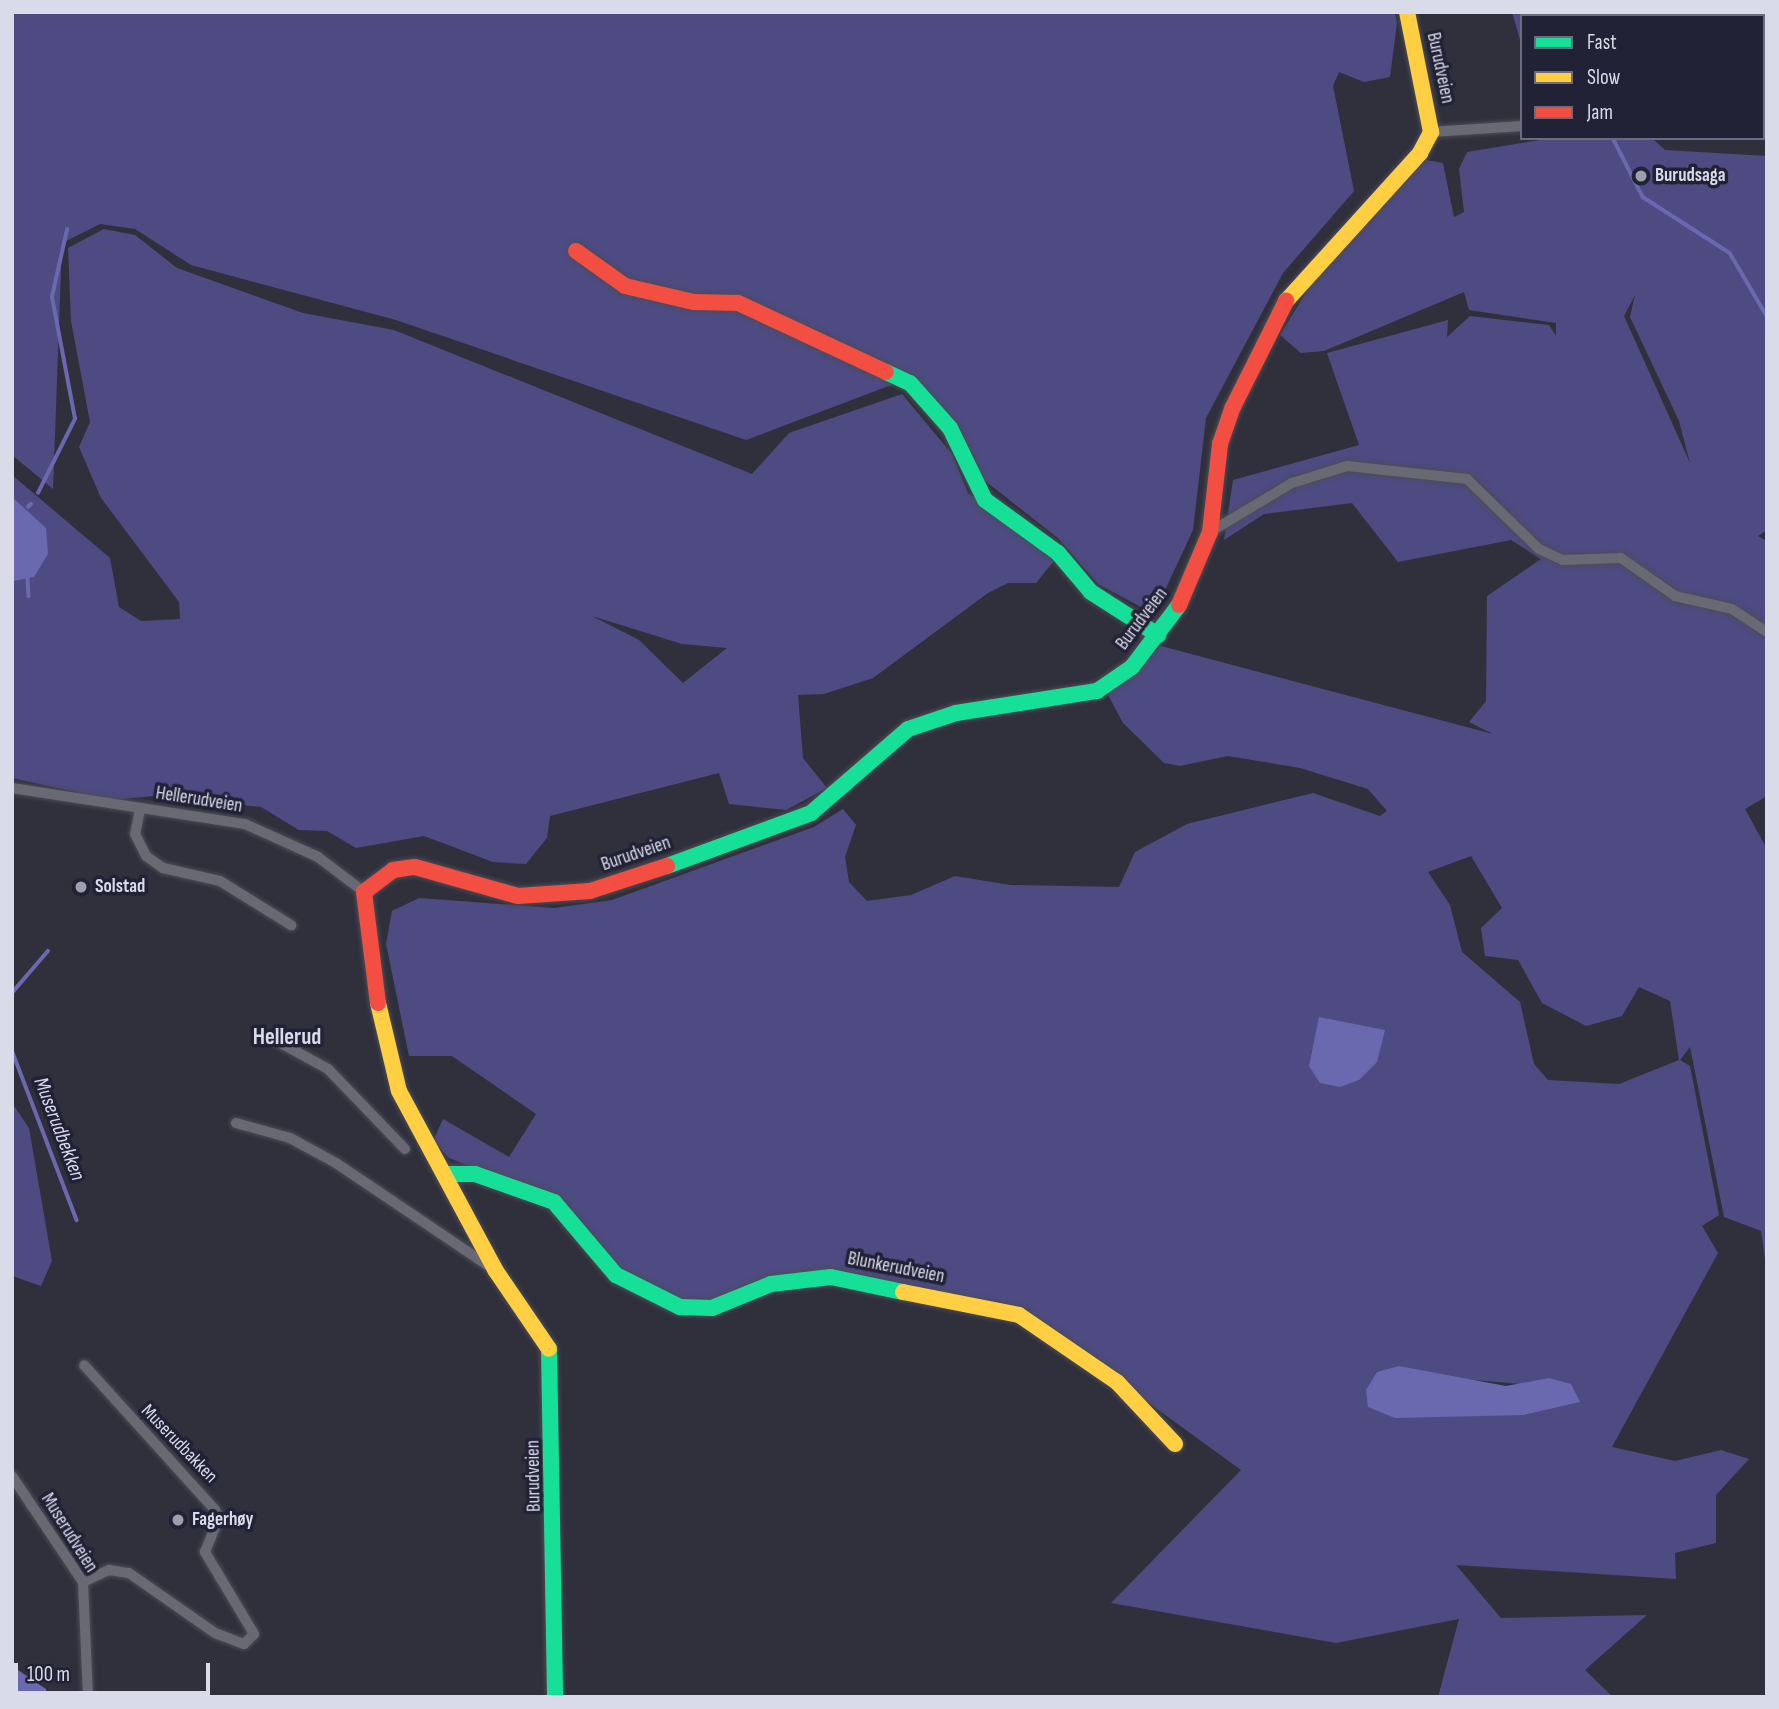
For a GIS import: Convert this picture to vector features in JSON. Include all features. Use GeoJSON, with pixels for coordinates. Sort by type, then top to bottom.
{"type":"FeatureCollection","features":[{"type":"Feature","properties":{"kind":"street","name":"Burudveien"},"geometry":{"type":"LineString","coordinates":[[555,1697],[552,1363],[541,1333],[496,1272],[398,1091],[369,962],[364,892],[393,870],[415,867],[518,895],[590,891],[630,880],[811,813],[883,747],[933,719],[1097,691],[1132,667],[1189,591],[1210,532],[1224,432],[1284,303],[1317,260],[1420,153],[1431,132],[1407,12]]}},
{"type":"Feature","properties":{"kind":"street","name":"Burudveien"},"geometry":{"type":"LineString","coordinates":[[1431,132],[1520,126]]}},
{"type":"Feature","properties":{"kind":"street"},"geometry":{"type":"LineString","coordinates":[[576,251],[625,286],[694,302],[738,303],[910,383],[950,428],[985,500],[1058,553],[1091,592],[1158,635]]}},
{"type":"Feature","properties":{"kind":"street"},"geometry":{"type":"LineString","coordinates":[[1210,532],[1292,482],[1347,466],[1467,479],[1539,549],[1563,560],[1621,558],[1675,596],[1732,609],[1767,632]]}},
{"type":"Feature","properties":{"kind":"street","name":"Hellerudveien"},"geometry":{"type":"LineString","coordinates":[[12,788],[245,824],[318,858],[364,892]]}},
{"type":"Feature","properties":{"kind":"street"},"geometry":{"type":"LineString","coordinates":[[140,809],[135,834],[146,856],[176,872],[219,881],[291,925]]}},
{"type":"Feature","properties":{"kind":"street"},"geometry":{"type":"LineString","coordinates":[[266,1035],[328,1069],[405,1149]]}},
{"type":"Feature","properties":{"kind":"street","name":"Burudveien"},"geometry":{"type":"LineString","coordinates":[[236,1123],[290,1138],[336,1163],[496,1272]]}},
{"type":"Feature","properties":{"kind":"street","name":"Blunkerudveien"},"geometry":{"type":"LineString","coordinates":[[444,1174],[475,1174],[554,1202],[616,1275],[680,1307],[712,1308],[771,1284],[831,1277],[1019,1315],[1117,1382],[1175,1444]]}},
{"type":"Feature","properties":{"kind":"street","name":"Muserudbakken"},"geometry":{"type":"LineString","coordinates":[[83,1582],[109,1570],[129,1573],[215,1633],[244,1644],[254,1634],[205,1552],[219,1518],[215,1510],[84,1365]]}},
{"type":"Feature","properties":{"kind":"street","name":"Muserudveien"},"geometry":{"type":"LineString","coordinates":[[12,1476],[83,1582],[88,1697]]}},
{"type":"Feature","properties":{"kind":"shaded area"},"geometry":{"type":"Polygon","coordinates":[[[12,12],[1395,12],[1397,23],[1390,77],[1364,82],[1339,72],[1333,86],[1354,191],[1283,273],[1206,418],[1193,530],[1154,614],[1098,584],[1059,539],[984,480],[907,379],[746,440],[396,320],[191,265],[135,229],[100,224],[62,243],[53,489],[12,455],[12,12]]]}},
{"type":"Feature","properties":{"kind":"shaded area"},"geometry":{"type":"Polygon","coordinates":[[[1512,12],[1742,12],[1520,14],[1520,40],[1512,12]]]}},
{"type":"Feature","properties":{"kind":"shaded area"},"geometry":{"type":"Polygon","coordinates":[[[1540,140],[1654,140],[1665,150],[1767,156],[1767,530],[1758,536],[1767,541],[1767,796],[1745,809],[1767,849],[1767,1273],[1761,1231],[1724,1217],[1690,1047],[1680,1060],[1690,1066],[1719,1215],[1702,1226],[1718,1253],[1612,1447],[1675,1461],[1721,1450],[1749,1459],[1716,1495],[1716,1543],[1675,1553],[1676,1579],[1456,1565],[1501,1618],[1647,1615],[1585,1670],[1613,1697],[1438,1697],[1459,1619],[1336,1643],[1111,1603],[1241,1470],[1022,1311],[824,1270],[707,1304],[676,1303],[630,1286],[568,1205],[449,1158],[433,1141],[443,1119],[509,1157],[536,1114],[452,1056],[409,1056],[386,944],[392,911],[419,898],[554,908],[612,900],[814,827],[843,809],[856,825],[845,857],[849,882],[867,901],[911,895],[955,876],[1010,885],[1119,887],[1135,852],[1187,824],[1313,793],[1380,816],[1387,811],[1368,789],[1300,768],[1228,756],[1180,766],[1164,763],[1123,723],[1108,695],[1161,646],[1493,734],[1469,722],[1486,701],[1487,596],[1541,559],[1511,540],[1398,562],[1352,503],[1264,514],[1224,540],[1233,480],[1359,445],[1327,353],[1448,320],[1447,337],[1470,316],[1549,325],[1556,336],[1556,323],[1469,310],[1464,292],[1324,351],[1301,353],[1280,335],[1321,268],[1426,160],[1443,163],[1454,217],[1464,212],[1459,169],[1467,152],[1540,140]],[[1635,295],[1624,316],[1690,463],[1679,421],[1630,317],[1635,295]],[[1471,856],[1428,872],[1450,905],[1462,952],[1520,1002],[1534,1064],[1548,1080],[1619,1084],[1679,1060],[1670,1001],[1639,987],[1622,1016],[1586,1026],[1542,1003],[1518,960],[1485,956],[1481,928],[1502,908],[1471,856]],[[1399,1366],[1451,1415],[1524,1415],[1579,1402],[1521,1384],[1428,1376],[1399,1366]]]}},
{"type":"Feature","properties":{"kind":"shaded area"},"geometry":{"type":"Polygon","coordinates":[[[104,229],[135,235],[177,268],[303,313],[394,330],[752,474],[789,433],[902,394],[952,454],[968,493],[1058,556],[1036,583],[1008,583],[988,593],[873,678],[824,694],[798,695],[803,758],[827,788],[786,810],[729,804],[719,773],[550,816],[547,838],[526,864],[493,862],[424,836],[356,848],[327,831],[299,830],[261,807],[154,796],[112,800],[12,778],[12,475],[110,558],[119,607],[141,621],[180,619],[179,602],[101,498],[79,447],[90,422],[71,321],[68,248],[104,229]],[[592,616],[639,640],[683,683],[727,648],[682,644],[592,616]]]}},
{"type":"Feature","properties":{"kind":"shaded area"},"geometry":{"type":"Polygon","coordinates":[[[12,497],[46,528],[48,554],[34,577],[13,581],[12,497]]]}},
{"type":"Feature","properties":{"kind":"shaded area"},"geometry":{"type":"Polygon","coordinates":[[[1319,1017],[1385,1030],[1377,1062],[1359,1080],[1340,1087],[1320,1083],[1309,1066],[1319,1017]]]}},
{"type":"Feature","properties":{"kind":"shaded area"},"geometry":{"type":"Polygon","coordinates":[[[12,1103],[29,1128],[52,1261],[41,1286],[12,1276],[12,1103]]]}},
{"type":"Feature","properties":{"kind":"shaded area"},"geometry":{"type":"Polygon","coordinates":[[[1399,1366],[1506,1386],[1549,1378],[1571,1384],[1580,1402],[1524,1415],[1395,1418],[1368,1407],[1366,1390],[1377,1372],[1399,1366]]]}},
{"type":"Feature","properties":{"kind":"shaded area"},"geometry":{"type":"Polygon","coordinates":[[[12,1666],[46,1689],[47,1697],[12,1697],[12,1666]]]}},
{"type":"Feature","properties":{"kind":"waterway"},"geometry":{"type":"LineString","coordinates":[[1614,140],[1643,197],[1730,253],[1767,316]]}},
{"type":"Feature","properties":{"kind":"waterway"},"geometry":{"type":"LineString","coordinates":[[38,493],[75,419],[52,297],[67,230]]}},
{"type":"Feature","properties":{"kind":"waterway"},"geometry":{"type":"LineString","coordinates":[[28,507],[31,504]]}},
{"type":"Feature","properties":{"kind":"waterway"},"geometry":{"type":"LineString","coordinates":[[28,578],[29,596]]}},
{"type":"Feature","properties":{"kind":"waterway","name":"Muserudbekken"},"geometry":{"type":"LineString","coordinates":[[12,993],[48,951]]}},
{"type":"Feature","properties":{"kind":"waterway","name":"Muserudbekken"},"geometry":{"type":"LineString","coordinates":[[12,1050],[77,1220]]}},
{"type":"Feature","properties":{"kind":"traffic: fast"},"geometry":{"type":"LineString","coordinates":[[886,372],[910,383],[950,428],[985,500],[1058,553],[1091,592],[1158,635]]}},
{"type":"Feature","properties":{"kind":"traffic: fast"},"geometry":{"type":"LineString","coordinates":[[667,866],[811,813],[908,729],[956,713],[1097,691],[1132,667],[1179,605]]}},
{"type":"Feature","properties":{"kind":"traffic: fast"},"geometry":{"type":"LineString","coordinates":[[445,1174],[475,1174],[554,1202],[616,1275],[680,1307],[712,1308],[771,1284],[831,1277],[903,1292]]}},
{"type":"Feature","properties":{"kind":"traffic: fast"},"geometry":{"type":"LineString","coordinates":[[549,1349],[555,1697]]}},
{"type":"Feature","properties":{"kind":"traffic: slow"},"geometry":{"type":"LineString","coordinates":[[1286,301],[1420,153],[1431,132],[1407,12]]}},
{"type":"Feature","properties":{"kind":"traffic: slow"},"geometry":{"type":"LineString","coordinates":[[378,1003],[399,1091],[496,1271],[549,1349]]}},
{"type":"Feature","properties":{"kind":"traffic: slow"},"geometry":{"type":"LineString","coordinates":[[903,1292],[1019,1315],[1117,1382],[1175,1444]]}},
{"type":"Feature","properties":{"kind":"traffic: jam"},"geometry":{"type":"LineString","coordinates":[[576,251],[625,286],[694,302],[738,303],[886,372]]}},
{"type":"Feature","properties":{"kind":"traffic: jam"},"geometry":{"type":"LineString","coordinates":[[1179,605],[1210,532],[1220,444],[1233,407],[1286,301]]}},
{"type":"Feature","properties":{"kind":"traffic: jam"},"geometry":{"type":"LineString","coordinates":[[378,1003],[364,892],[393,870],[415,867],[518,896],[590,891],[667,866]]}},
{"type":"Feature","properties":{"kind":"place","name":"Burudsaga"},"geometry":{"type":"Point","coordinates":[1641,176]}},
{"type":"Feature","properties":{"kind":"place","name":"Solstad"},"geometry":{"type":"Point","coordinates":[81,887]}},
{"type":"Feature","properties":{"kind":"place","name":"Fagerhøy"},"geometry":{"type":"Point","coordinates":[178,1520]}},
{"type":"Feature","properties":{"kind":"district","name":"Hellerud"},"geometry":{"type":"Point","coordinates":[287,1037]}}]}
